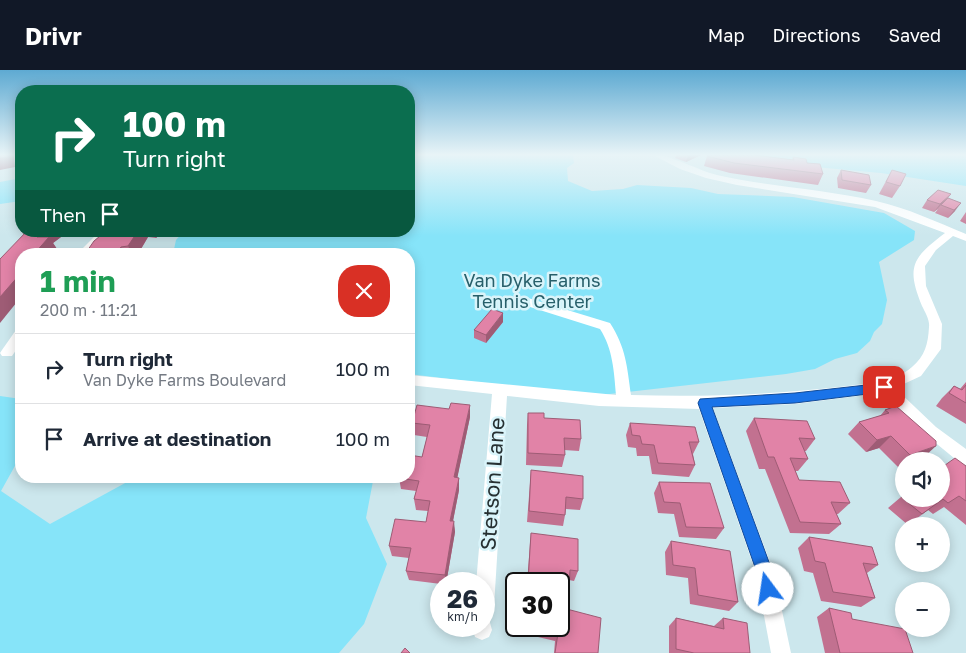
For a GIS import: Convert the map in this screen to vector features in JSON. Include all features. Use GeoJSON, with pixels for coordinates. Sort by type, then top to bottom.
{"type":"FeatureCollection","features":[{"type":"Feature","properties":{"kind":"street"},"geometry":{"type":"LineString","coordinates":[[734,182],[878,204],[917,216],[966,238]]}},
{"type":"Feature","properties":{"kind":"street"},"geometry":{"type":"LineString","coordinates":[[415,381],[500,391],[624,401],[704,403],[795,398],[884,387],[916,372],[934,349],[936,324],[920,286],[919,266],[932,248],[952,232]]}},
{"type":"Feature","properties":{"kind":"street"},"geometry":{"type":"LineString","coordinates":[[88,248],[100,237]]}},
{"type":"Feature","properties":{"kind":"street"},"geometry":{"type":"LineString","coordinates":[[508,302],[528,302],[605,326],[614,340],[620,366],[624,401]]}},
{"type":"Feature","properties":{"kind":"street"},"geometry":{"type":"LineString","coordinates":[[3,353],[15,340]]}},
{"type":"Feature","properties":{"kind":"street"},"geometry":{"type":"LineString","coordinates":[[884,387],[931,431],[966,458]]}},
{"type":"Feature","properties":{"kind":"street","name":"Stetson Lane"},"geometry":{"type":"LineString","coordinates":[[487,572],[500,391]]}},
{"type":"Feature","properties":{"kind":"street"},"geometry":{"type":"LineString","coordinates":[[704,403],[765,573],[781,653]]}},
{"type":"Feature","properties":{"kind":"green space"},"geometry":{"type":"Polygon","coordinates":[[[0,182],[15,182],[15,202],[0,204],[0,182]]]}},
{"type":"Feature","properties":{"kind":"green space","name":"Van Dyke Farms Tennis Center"},"geometry":{"type":"Polygon","coordinates":[[[415,182],[571,182],[592,191],[623,189],[637,185],[691,188],[718,194],[793,197],[884,213],[915,231],[914,240],[879,262],[887,300],[882,324],[874,332],[870,341],[857,353],[835,359],[815,369],[786,374],[592,396],[415,375],[415,248],[174,248],[179,237],[415,237],[415,182]]]}},
{"type":"Feature","properties":{"kind":"green space"},"geometry":{"type":"Polygon","coordinates":[[[941,182],[966,182],[966,186],[941,182]]]}},
{"type":"Feature","properties":{"kind":"green space"},"geometry":{"type":"Polygon","coordinates":[[[0,396],[15,398],[15,466],[1,491],[50,524],[125,483],[373,483],[366,518],[387,564],[364,624],[339,653],[0,653],[0,396]]]}},
{"type":"Feature","properties":{"kind":"building"},"geometry":{"type":"Polygon","coordinates":[[[855,182],[870,182],[871,185],[855,182]]]}},
{"type":"Feature","properties":{"kind":"building"},"geometry":{"type":"Polygon","coordinates":[[[887,182],[902,182],[900,186],[887,182]]]}},
{"type":"Feature","properties":{"kind":"building"},"geometry":{"type":"Polygon","coordinates":[[[938,190],[951,194],[940,204],[927,200],[938,190]]]}},
{"type":"Feature","properties":{"kind":"building"},"geometry":{"type":"Polygon","coordinates":[[[948,198],[961,203],[954,210],[941,205],[948,198]]]}},
{"type":"Feature","properties":{"kind":"building"},"geometry":{"type":"Polygon","coordinates":[[[21,237],[49,237],[39,248],[15,248],[15,280],[0,297],[0,259],[21,237]]]}},
{"type":"Feature","properties":{"kind":"building"},"geometry":{"type":"Polygon","coordinates":[[[99,237],[134,237],[128,246],[120,248],[89,248],[99,237]]]}},
{"type":"Feature","properties":{"kind":"building"},"geometry":{"type":"Polygon","coordinates":[[[492,309],[503,313],[486,335],[474,330],[492,309]]]}},
{"type":"Feature","properties":{"kind":"building"},"geometry":{"type":"Polygon","coordinates":[[[966,385],[966,403],[949,393],[954,386],[962,390],[966,385]]]}},
{"type":"Feature","properties":{"kind":"building"},"geometry":{"type":"Polygon","coordinates":[[[451,403],[470,405],[454,477],[459,478],[450,521],[454,521],[446,572],[430,573],[406,571],[411,548],[389,546],[395,519],[426,522],[430,501],[414,499],[419,481],[415,480],[415,456],[422,457],[430,425],[415,423],[417,405],[449,409],[451,403]]]}},
{"type":"Feature","properties":{"kind":"building"},"geometry":{"type":"Polygon","coordinates":[[[896,406],[936,441],[936,446],[919,452],[907,452],[891,436],[877,440],[859,422],[889,413],[885,410],[896,406]]]}},
{"type":"Feature","properties":{"kind":"building"},"geometry":{"type":"Polygon","coordinates":[[[528,413],[544,413],[544,418],[580,420],[581,439],[564,438],[565,455],[528,453],[528,413]]]}},
{"type":"Feature","properties":{"kind":"building"},"geometry":{"type":"Polygon","coordinates":[[[754,418],[807,421],[815,439],[799,438],[808,459],[790,458],[799,480],[840,482],[850,503],[831,502],[841,524],[800,522],[774,457],[768,457],[754,418]]]}},
{"type":"Feature","properties":{"kind":"building"},"geometry":{"type":"Polygon","coordinates":[[[630,423],[695,427],[699,442],[689,442],[695,465],[658,463],[654,445],[642,444],[640,436],[632,435],[630,423]]]}},
{"type":"Feature","properties":{"kind":"building"},"geometry":{"type":"Polygon","coordinates":[[[955,458],[966,466],[966,501],[959,496],[950,502],[950,462],[955,458]]]}},
{"type":"Feature","properties":{"kind":"building"},"geometry":{"type":"Polygon","coordinates":[[[531,470],[583,476],[583,499],[566,497],[565,515],[529,511],[531,470]]]}},
{"type":"Feature","properties":{"kind":"building"},"geometry":{"type":"Polygon","coordinates":[[[659,482],[710,483],[724,528],[686,527],[680,503],[664,502],[659,482]]]}},
{"type":"Feature","properties":{"kind":"building"},"geometry":{"type":"Polygon","coordinates":[[[913,507],[932,507],[922,514],[913,507]]]}},
{"type":"Feature","properties":{"kind":"building"},"geometry":{"type":"Polygon","coordinates":[[[531,533],[578,539],[578,571],[529,572],[531,533]]]}},
{"type":"Feature","properties":{"kind":"building"},"geometry":{"type":"Polygon","coordinates":[[[809,537],[872,547],[878,565],[863,563],[875,598],[833,592],[825,563],[815,561],[809,537]]]}},
{"type":"Feature","properties":{"kind":"building"},"geometry":{"type":"Polygon","coordinates":[[[671,541],[730,551],[738,602],[698,595],[695,568],[673,565],[671,541]]]}},
{"type":"Feature","properties":{"kind":"building"},"geometry":{"type":"Polygon","coordinates":[[[829,608],[851,613],[852,619],[895,627],[895,637],[908,637],[913,653],[840,653],[829,608]]]}},
{"type":"Feature","properties":{"kind":"building"},"geometry":{"type":"Polygon","coordinates":[[[570,610],[601,618],[598,653],[555,653],[557,637],[570,637],[570,610]]]}},
{"type":"Feature","properties":{"kind":"building"},"geometry":{"type":"Polygon","coordinates":[[[676,618],[724,629],[723,618],[747,623],[750,653],[694,653],[676,649],[676,618]]]}},
{"type":"Feature","properties":{"kind":"building"},"geometry":{"type":"Polygon","coordinates":[[[405,648],[410,653],[401,653],[405,648]]]}},
{"type":"Feature","properties":{"kind":"route"},"geometry":{"type":"LineString","coordinates":[[768,589],[765,573],[704,403],[795,398],[884,387]]}}]}
